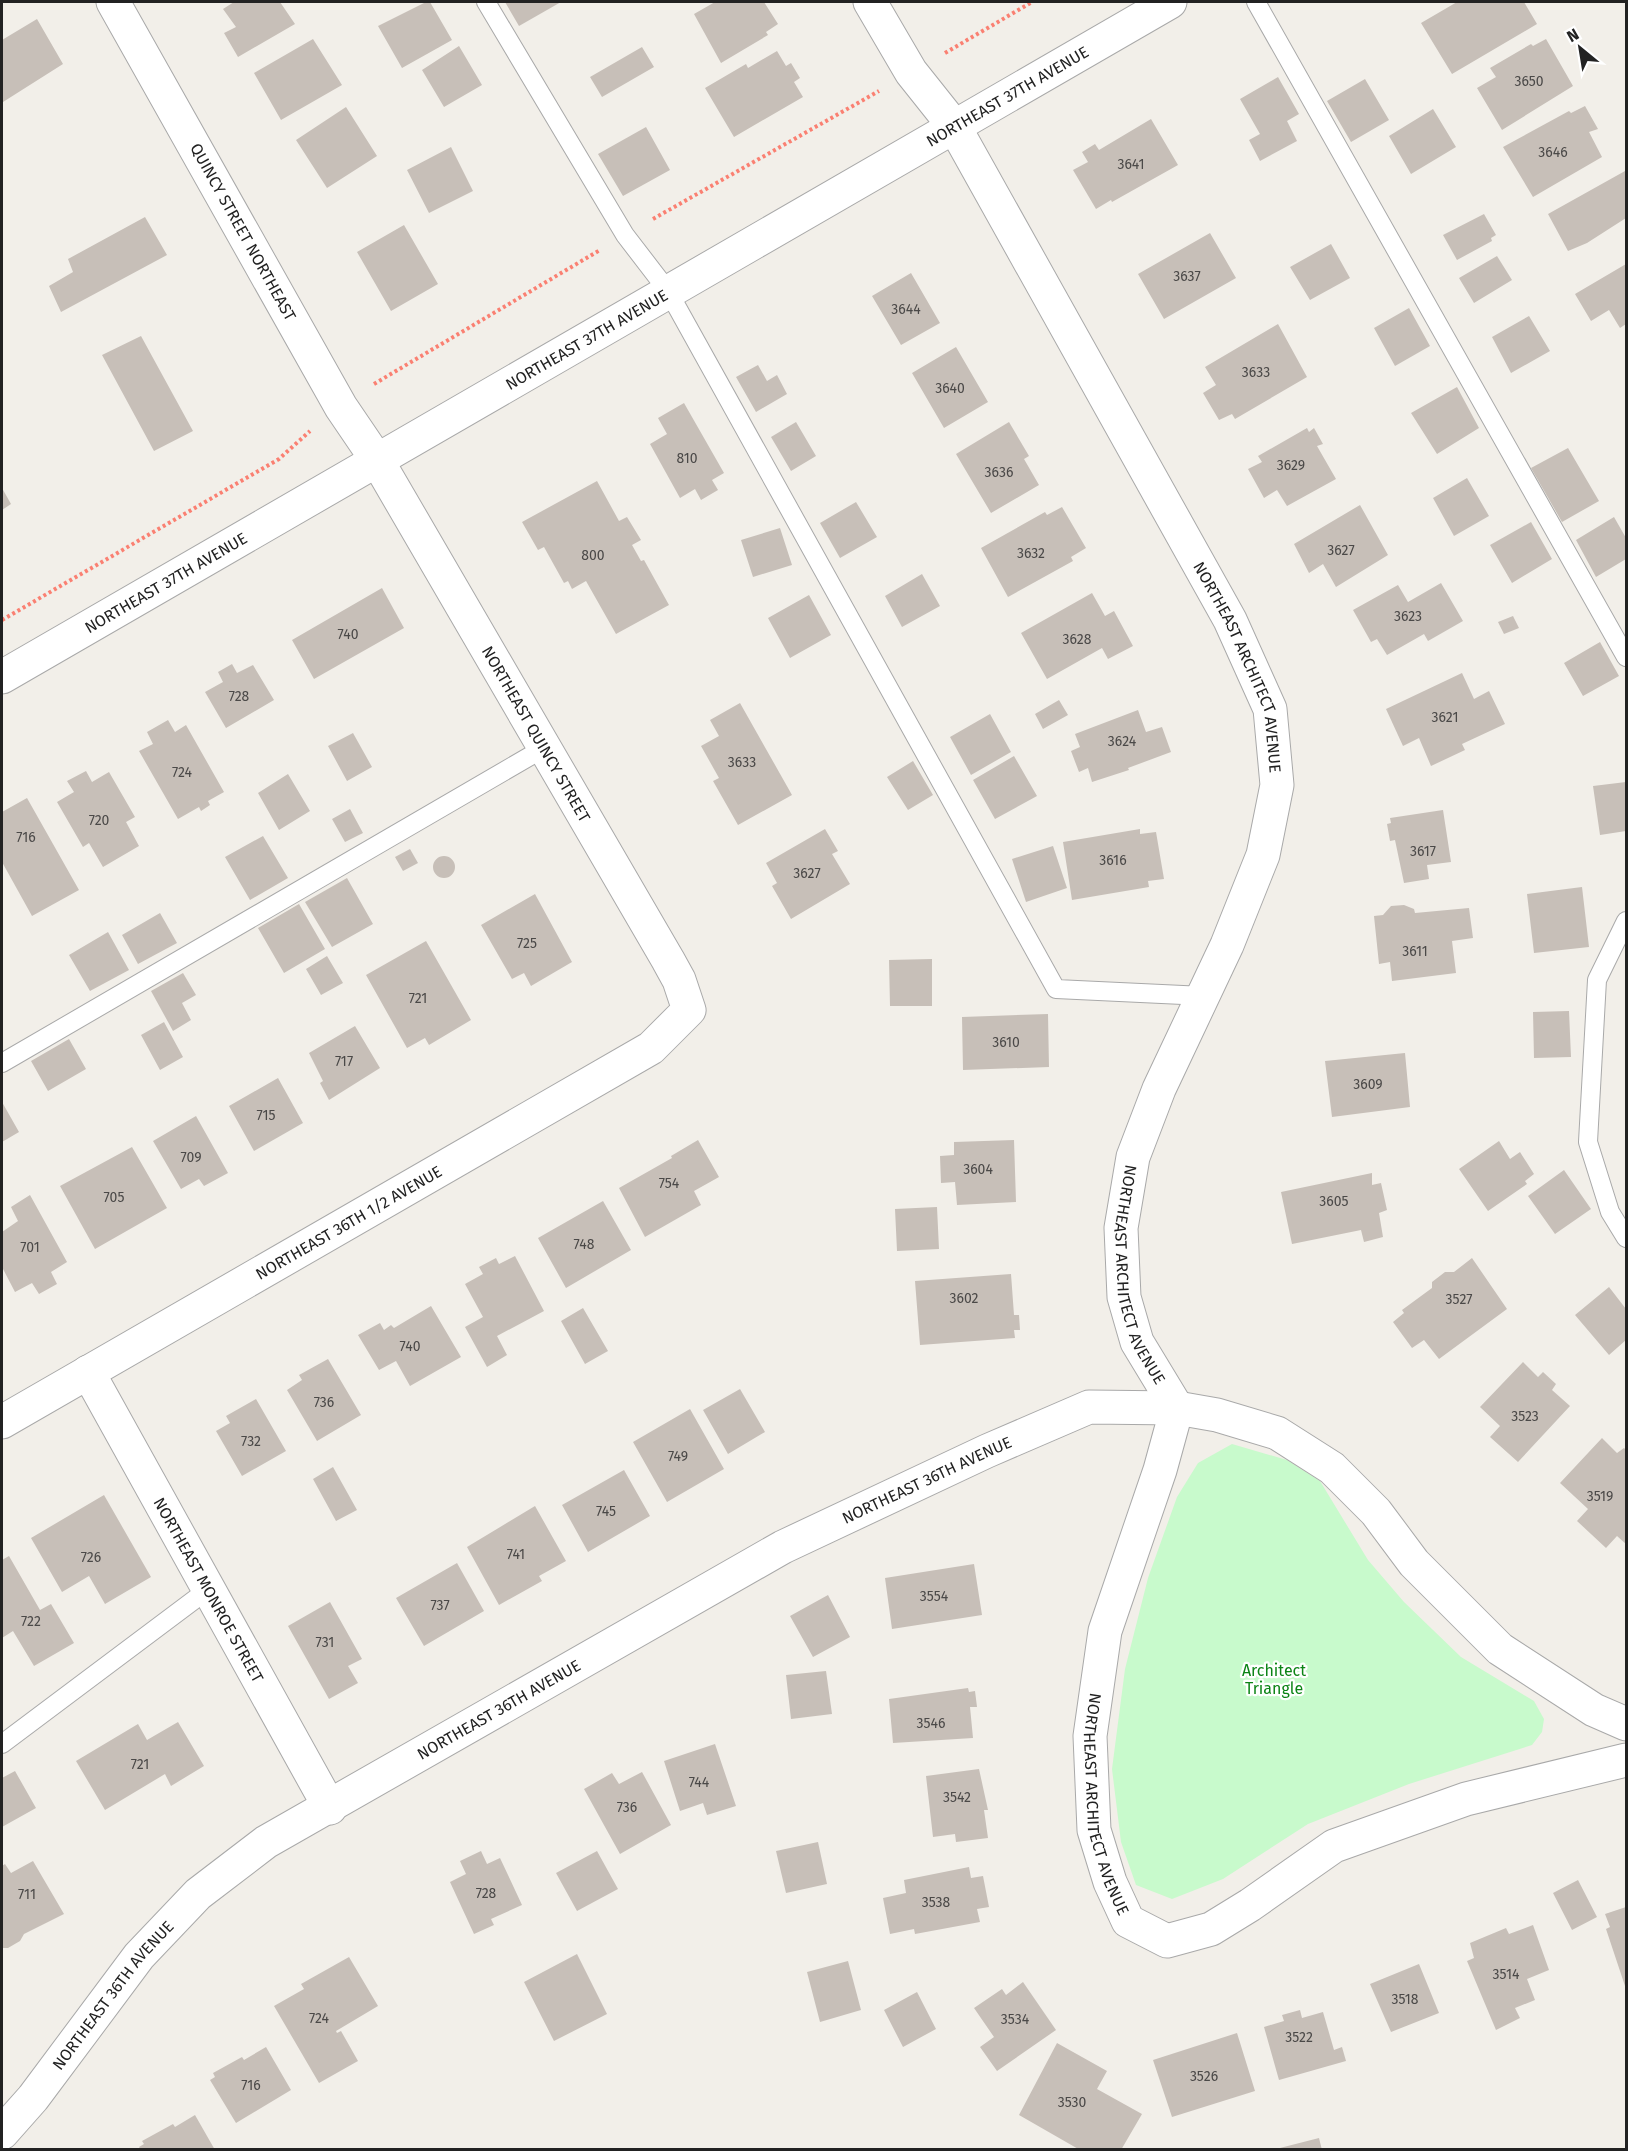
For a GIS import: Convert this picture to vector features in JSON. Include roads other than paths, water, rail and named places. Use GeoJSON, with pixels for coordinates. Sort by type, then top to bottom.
{"type":"FeatureCollection","features":[{"type":"Feature","properties":{"kind":"street","name":"QUINCY STREET NORTHEAST"},"geometry":{"type":"LineString","coordinates":[[113,2],[341,407],[376,460]]}},
{"type":"Feature","properties":{"kind":"street","name":"NORTHEAST ARCHITECT AVENUE"},"geometry":{"type":"LineString","coordinates":[[870,2],[911,72],[954,126],[1230,620],[1270,710],[1276,785],[1263,855],[1227,945],[1159,1089],[1133,1157],[1121,1228],[1124,1297],[1137,1342],[1177,1408],[1160,1470],[1105,1631],[1090,1736],[1094,1830],[1110,1882],[1128,1921],[1167,1941],[1210,1929],[1250,1905],[1334,1846],[1466,1798],[1626,1760]]}},
{"type":"Feature","properties":{"kind":"street","name":"NORTHEAST 37TH AVENUE"},"geometry":{"type":"LineString","coordinates":[[2,677],[1170,2]]}},
{"type":"Feature","properties":{"kind":"street","name":"NORTHEAST QUINCY STREET"},"geometry":{"type":"LineString","coordinates":[[376,460],[673,970],[689,1011]]}},
{"type":"Feature","properties":{"kind":"street","name":"NORTHEAST 36TH 1/2 AVENUE"},"geometry":{"type":"LineString","coordinates":[[2,1422],[651,1048],[689,1011]]}},
{"type":"Feature","properties":{"kind":"street","name":"NORTHEAST MONROE STREET"},"geometry":{"type":"LineString","coordinates":[[88,1372],[210,1588],[330,1808]]}},
{"type":"Feature","properties":{"kind":"street","name":"NORTHEAST 36TH AVENUE"},"geometry":{"type":"LineString","coordinates":[[2,2133],[33,2098],[139,1956],[198,1894],[266,1842],[330,1808],[783,1547],[987,1451],[1089,1407],[1177,1408]]}},
{"type":"Feature","properties":{"kind":"street"},"geometry":{"type":"LineString","coordinates":[[1177,1408],[1217,1415],[1277,1433],[1332,1468],[1376,1512],[1414,1563],[1500,1649],[1594,1710],[1626,1724]]}},
{"type":"Feature","properties":{"kind":"lane"},"geometry":{"type":"LineString","coordinates":[[486,2],[624,236],[668,291],[1056,989],[1204,996]]}},
{"type":"Feature","properties":{"kind":"lane"},"geometry":{"type":"LineString","coordinates":[[1256,2],[1626,657]]}},
{"type":"Feature","properties":{"kind":"lane"},"geometry":{"type":"LineString","coordinates":[[2,1063],[544,748]]}},
{"type":"Feature","properties":{"kind":"lane"},"geometry":{"type":"LineString","coordinates":[[1626,921],[1597,980],[1588,1142],[1610,1212],[1626,1238]]}},
{"type":"Feature","properties":{"kind":"lane"},"geometry":{"type":"LineString","coordinates":[[2,1744],[210,1588]]}},
{"type":"Feature","properties":{"kind":"park label","name":"Architect Triangle"},"geometry":{"type":"Point","coordinates":[1274,1679]}}]}
